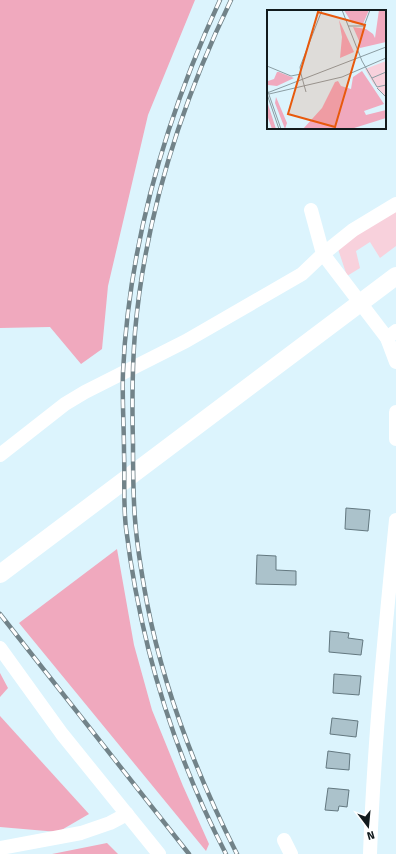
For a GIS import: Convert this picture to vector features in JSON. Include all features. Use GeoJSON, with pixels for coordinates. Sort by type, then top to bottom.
{"type":"FeatureCollection","features":[{"type":"Feature","properties":{"kind":"main road"},"geometry":{"type":"LineString","coordinates":[[0,574],[394,277]]}},
{"type":"Feature","properties":{"kind":"street"},"geometry":{"type":"LineString","coordinates":[[0,455],[65,404],[102,383],[186,341],[302,274],[323,254],[353,230],[396,204]]}},
{"type":"Feature","properties":{"kind":"street"},"geometry":{"type":"LineString","coordinates":[[311,210],[323,254],[391,334],[396,362]]}},
{"type":"Feature","properties":{"kind":"street"},"geometry":{"type":"LineString","coordinates":[[396,412],[396,439]]}},
{"type":"Feature","properties":{"kind":"street"},"geometry":{"type":"LineString","coordinates":[[370,854],[371,813],[384,646],[396,520]]}},
{"type":"Feature","properties":{"kind":"street"},"geometry":{"type":"LineString","coordinates":[[0,648],[62,734],[159,854]]}},
{"type":"Feature","properties":{"kind":"street"},"geometry":{"type":"LineString","coordinates":[[1,848],[81,833],[110,823],[127,814]]}},
{"type":"Feature","properties":{"kind":"street"},"geometry":{"type":"LineString","coordinates":[[284,840],[291,854]]}},
{"type":"Feature","properties":{"kind":"shaded area"},"geometry":{"type":"Polygon","coordinates":[[[0,0],[195,0],[148,115],[108,286],[102,349],[81,364],[50,327],[0,328],[0,0]]]}},
{"type":"Feature","properties":{"kind":"shaded area"},"geometry":{"type":"Polygon","coordinates":[[[396,210],[396,246],[380,258],[370,242],[356,251],[360,268],[347,276],[338,249],[356,233],[396,210]]]}},
{"type":"Feature","properties":{"kind":"shaded area"},"geometry":{"type":"Polygon","coordinates":[[[117,549],[134,645],[152,710],[183,786],[209,844],[206,851],[19,623],[117,549]]]}},
{"type":"Feature","properties":{"kind":"shaded area"},"geometry":{"type":"Polygon","coordinates":[[[0,673],[8,688],[0,697],[0,673]]]}},
{"type":"Feature","properties":{"kind":"shaded area"},"geometry":{"type":"Polygon","coordinates":[[[0,716],[89,814],[58,832],[0,827],[0,716]]]}},
{"type":"Feature","properties":{"kind":"shaded area"},"geometry":{"type":"Polygon","coordinates":[[[107,843],[118,854],[52,854],[107,843]]]}},
{"type":"Feature","properties":{"kind":"building"},"geometry":{"type":"Polygon","coordinates":[[[346,508],[370,510],[368,531],[345,529],[346,508]]]}},
{"type":"Feature","properties":{"kind":"building"},"geometry":{"type":"Polygon","coordinates":[[[257,555],[276,556],[276,570],[296,571],[296,585],[256,584],[257,555]]]}},
{"type":"Feature","properties":{"kind":"building"},"geometry":{"type":"Polygon","coordinates":[[[330,631],[349,633],[348,638],[363,640],[361,655],[329,652],[330,631]]]}},
{"type":"Feature","properties":{"kind":"building"},"geometry":{"type":"Polygon","coordinates":[[[334,674],[361,676],[359,695],[333,693],[334,674]]]}},
{"type":"Feature","properties":{"kind":"building"},"geometry":{"type":"Polygon","coordinates":[[[332,718],[358,721],[356,737],[330,734],[332,718]]]}},
{"type":"Feature","properties":{"kind":"building"},"geometry":{"type":"Polygon","coordinates":[[[328,751],[350,754],[349,770],[326,768],[328,751]]]}},
{"type":"Feature","properties":{"kind":"building"},"geometry":{"type":"Polygon","coordinates":[[[328,788],[349,790],[347,807],[339,806],[338,811],[325,810],[328,788]]]}},
{"type":"Feature","properties":{"kind":"railway"},"geometry":{"type":"LineString","coordinates":[[220,0],[183,89],[167,135],[142,228],[133,276],[127,324],[123,392],[125,519],[132,571],[140,613],[161,696],[175,736],[190,776],[226,854]]}},
{"type":"Feature","properties":{"kind":"railway"},"geometry":{"type":"LineString","coordinates":[[231,0],[213,39],[181,120],[168,162],[147,246],[135,332],[132,416],[133,491],[138,551],[154,636],[172,700],[183,732],[208,794],[237,854]]}},
{"type":"Feature","properties":{"kind":"railway"},"geometry":{"type":"LineString","coordinates":[[0,614],[189,854]]}}]}
